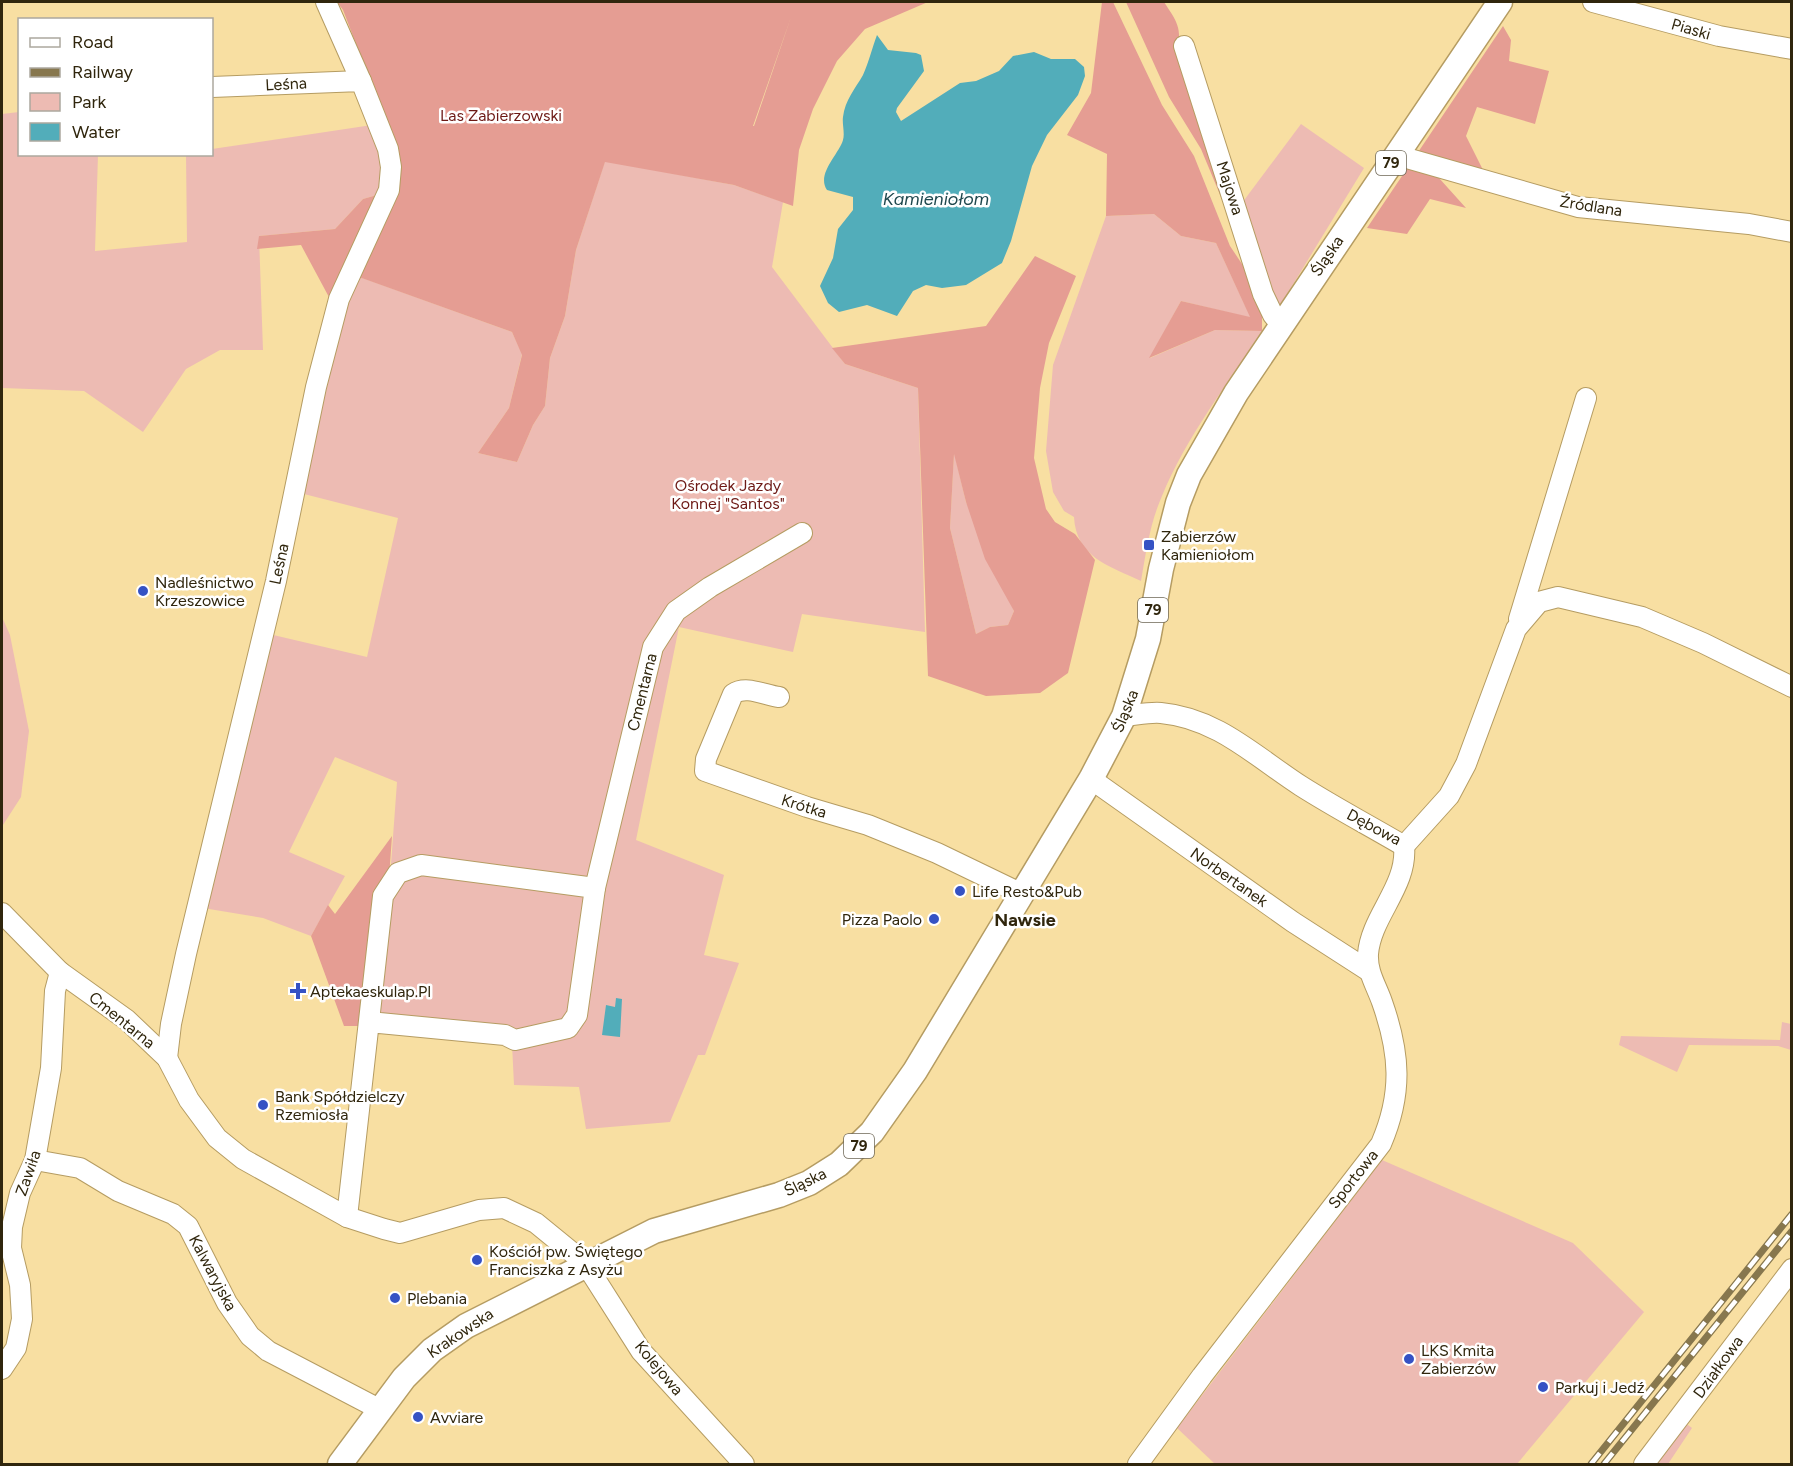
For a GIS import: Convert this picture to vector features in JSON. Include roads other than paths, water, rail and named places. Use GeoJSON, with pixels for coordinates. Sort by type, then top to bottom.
{"type":"FeatureCollection","features":[{"type":"Feature","properties":{"kind":"main road","name":"Śląska"},"geometry":{"type":"LineString","coordinates":[[585,1263],[677,1222],[779,1195],[809,1183],[851,1154],[883,1118],[915,1071],[1091,779],[1124,716],[1148,639],[1169,536],[1189,475],[1236,393],[1500,2]]}},
{"type":"Feature","properties":{"kind":"main road","name":"Krakowska"},"geometry":{"type":"LineString","coordinates":[[341,1464],[379,1409],[416,1364],[447,1338],[511,1301],[585,1263]]}},
{"type":"Feature","properties":{"kind":"street","name":"Leśna"},"geometry":{"type":"LineString","coordinates":[[167,1058],[181,977],[276,581],[316,387],[339,299],[389,190],[391,167],[388,149],[326,2]]}},
{"type":"Feature","properties":{"kind":"street","name":"Piaski"},"geometry":{"type":"LineString","coordinates":[[1593,2],[1719,36],[1791,49]]}},
{"type":"Feature","properties":{"kind":"street","name":"Majowa"},"geometry":{"type":"LineString","coordinates":[[1184,46],[1263,294],[1273,315],[1282,326]]}},
{"type":"Feature","properties":{"kind":"street","name":"Leśna"},"geometry":{"type":"LineString","coordinates":[[213,87],[361,81]]}},
{"type":"Feature","properties":{"kind":"street","name":"Źródlana"},"geometry":{"type":"LineString","coordinates":[[1396,155],[1578,207],[1749,224],[1791,232]]}},
{"type":"Feature","properties":{"kind":"street","name":"Dębowa"},"geometry":{"type":"LineString","coordinates":[[1124,716],[1159,713],[1188,718],[1212,727],[1234,738],[1314,794],[1404,846],[1449,796],[1466,764],[1516,629],[1586,398]]}},
{"type":"Feature","properties":{"kind":"street","name":"Cmentarna"},"geometry":{"type":"LineString","coordinates":[[369,1022],[505,1035],[515,1040],[568,1028],[577,1015],[595,888],[653,646],[676,611],[710,587],[802,533]]}},
{"type":"Feature","properties":{"kind":"street"},"geometry":{"type":"LineString","coordinates":[[1533,570],[1539,602],[1558,597],[1642,617],[1703,643],[1791,687]]}},
{"type":"Feature","properties":{"kind":"street","name":"Dębowa"},"geometry":{"type":"LineString","coordinates":[[1516,629],[1539,602]]}},
{"type":"Feature","properties":{"kind":"street","name":"Krótka"},"geometry":{"type":"LineString","coordinates":[[779,697],[740,689],[733,694],[706,759],[705,771],[807,807],[868,825],[937,853],[1022,894]]}},
{"type":"Feature","properties":{"kind":"street","name":"Norbertanek"},"geometry":{"type":"LineString","coordinates":[[1091,779],[1293,922],[1369,972]]}},
{"type":"Feature","properties":{"kind":"street","name":"Sportowa"},"geometry":{"type":"LineString","coordinates":[[1138,1464],[1209,1367],[1381,1144],[1398,1090],[1395,1046],[1382,1002],[1369,972],[1368,952],[1375,931],[1395,890],[1405,858],[1404,846]]}},
{"type":"Feature","properties":{"kind":"street"},"geometry":{"type":"LineString","coordinates":[[347,1217],[383,896],[398,873],[422,865],[595,888]]}},
{"type":"Feature","properties":{"kind":"street","name":"Cmentarna"},"geometry":{"type":"LineString","coordinates":[[2,913],[60,972],[127,1020],[167,1058],[189,1100],[217,1138],[243,1158],[347,1217],[400,1233],[479,1210],[504,1208],[536,1222],[585,1263]]}},
{"type":"Feature","properties":{"kind":"street","name":"Zawiła"},"geometry":{"type":"LineString","coordinates":[[2,1369],[16,1348],[22,1319],[20,1285],[11,1248],[12,1227],[20,1193],[35,1160],[51,1068],[55,991],[60,972]]}},
{"type":"Feature","properties":{"kind":"street","name":"Kalwaryjska"},"geometry":{"type":"LineString","coordinates":[[35,1160],[80,1168],[118,1191],[173,1214],[193,1233],[227,1303],[250,1336],[268,1351],[379,1409]]}},
{"type":"Feature","properties":{"kind":"street","name":"Kolejowa"},"geometry":{"type":"LineString","coordinates":[[585,1263],[641,1351],[744,1464]]}},
{"type":"Feature","properties":{"kind":"street","name":"Działkowa"},"geometry":{"type":"LineString","coordinates":[[1644,1464],[1791,1269]]}},
{"type":"Feature","properties":{"kind":"water","name":"Kamieniołom"},"geometry":{"type":"Polygon","coordinates":[[[877,35],[888,50],[921,55],[924,71],[897,108],[896,112],[901,121],[960,83],[976,81],[999,71],[1013,56],[1034,52],[1051,59],[1075,59],[1084,67],[1085,76],[1078,95],[1047,135],[1032,166],[1011,241],[1002,263],[966,285],[942,288],[926,285],[913,291],[897,316],[867,305],[839,312],[828,303],[820,286],[833,258],[838,229],[853,210],[853,197],[827,190],[824,177],[829,164],[841,146],[846,105],[863,75],[877,35]]]}},
{"type":"Feature","properties":{"kind":"water"},"geometry":{"type":"Polygon","coordinates":[[[616,998],[622,999],[620,1037],[602,1035],[606,1005],[615,1007],[616,998]]]}},
{"type":"Feature","properties":{"kind":"railway"},"geometry":{"type":"LineString","coordinates":[[1591,1464],[1792,1214]]}},
{"type":"Feature","properties":{"kind":"railway"},"geometry":{"type":"LineString","coordinates":[[1604,1464],[1792,1231]]}},
{"type":"Feature","properties":{"kind":"place","name":"Zabierzów Kamieniołom"},"geometry":{"type":"Point","coordinates":[1149,545]}},
{"type":"Feature","properties":{"kind":"place","name":"Nadleśnictwo Krzeszowice"},"geometry":{"type":"Point","coordinates":[143,591]}},
{"type":"Feature","properties":{"kind":"place","name":"Life Resto&Pub"},"geometry":{"type":"Point","coordinates":[960,891]}},
{"type":"Feature","properties":{"kind":"place","name":"Pizza Paolo"},"geometry":{"type":"Point","coordinates":[934,919]}},
{"type":"Feature","properties":{"kind":"place","name":"Aptekaeskulap.Pl"},"geometry":{"type":"Point","coordinates":[298,991]}},
{"type":"Feature","properties":{"kind":"place","name":"Bank Spółdzielczy Rzemiosła"},"geometry":{"type":"Point","coordinates":[263,1105]}},
{"type":"Feature","properties":{"kind":"place","name":"Kościół pw. Świętego Franciszka z Asyżu"},"geometry":{"type":"Point","coordinates":[477,1260]}},
{"type":"Feature","properties":{"kind":"place","name":"Plebania"},"geometry":{"type":"Point","coordinates":[395,1298]}},
{"type":"Feature","properties":{"kind":"place","name":"LKS Kmita Zabierzów"},"geometry":{"type":"Point","coordinates":[1409,1359]}},
{"type":"Feature","properties":{"kind":"place","name":"Parkuj i Jedź"},"geometry":{"type":"Point","coordinates":[1543,1387]}},
{"type":"Feature","properties":{"kind":"place","name":"Avviare"},"geometry":{"type":"Point","coordinates":[418,1417]}},
{"type":"Feature","properties":{"kind":"district","name":"Nawsie"},"geometry":{"type":"Point","coordinates":[1025,920]}},
{"type":"Feature","properties":{"kind":"park label","name":"Las Zabierzowski"},"geometry":{"type":"Point","coordinates":[501,115]}},
{"type":"Feature","properties":{"kind":"park label","name":"Ośrodek Jazdy Konnej \"Santos\""},"geometry":{"type":"Point","coordinates":[728,494]}}]}
